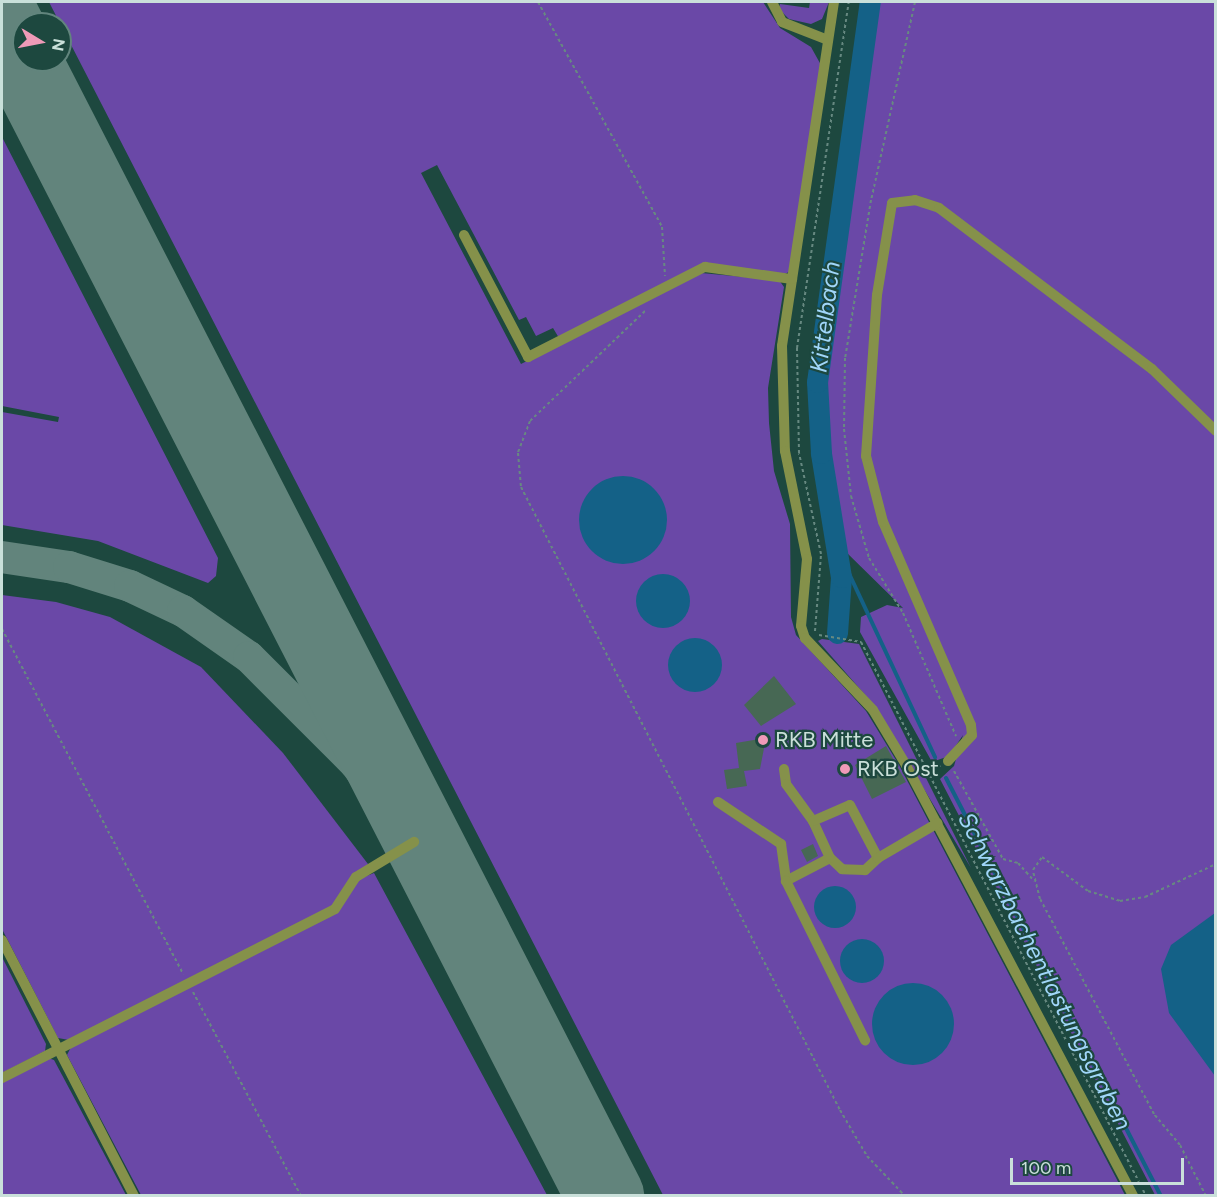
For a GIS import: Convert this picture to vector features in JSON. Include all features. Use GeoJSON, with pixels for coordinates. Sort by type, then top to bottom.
{"type":"FeatureCollection","features":[{"type":"Feature","properties":{"kind":"lane"},"geometry":{"type":"LineString","coordinates":[[772,2],[782,22],[828,40]]}},
{"type":"Feature","properties":{"kind":"lane"},"geometry":{"type":"LineString","coordinates":[[834,2],[792,279],[783,373],[785,451],[807,560],[801,626],[805,638],[873,710],[938,823],[1133,1196]]}},
{"type":"Feature","properties":{"kind":"lane"},"geometry":{"type":"LineString","coordinates":[[948,761],[972,735],[971,725],[883,522],[866,456],[877,295],[892,203],[915,200],[939,208],[1152,369],[1215,431]]}},
{"type":"Feature","properties":{"kind":"lane"},"geometry":{"type":"LineString","coordinates":[[464,235],[528,357],[705,267],[792,279]]}},
{"type":"Feature","properties":{"kind":"lane"},"geometry":{"type":"LineString","coordinates":[[784,769],[786,784],[813,821],[830,858],[855,872],[938,823]]}},
{"type":"Feature","properties":{"kind":"lane"},"geometry":{"type":"LineString","coordinates":[[718,802],[781,844],[786,881],[865,1040]]}},
{"type":"Feature","properties":{"kind":"lane"},"geometry":{"type":"LineString","coordinates":[[813,821],[850,806],[878,858]]}},
{"type":"Feature","properties":{"kind":"lane"},"geometry":{"type":"LineString","coordinates":[[2,1078],[335,909],[356,877],[414,842]]}},
{"type":"Feature","properties":{"kind":"lane"},"geometry":{"type":"LineString","coordinates":[[786,881],[830,858]]}},
{"type":"Feature","properties":{"kind":"lane"},"geometry":{"type":"LineString","coordinates":[[2,940],[134,1196]]}},
{"type":"Feature","properties":{"kind":"path"},"geometry":{"type":"LineString","coordinates":[[538,2],[662,227],[668,258],[661,289]]}},
{"type":"Feature","properties":{"kind":"path"},"geometry":{"type":"LineString","coordinates":[[849,2],[797,348],[799,453],[821,554],[815,630],[861,642],[1146,1196]]}},
{"type":"Feature","properties":{"kind":"path"},"geometry":{"type":"LineString","coordinates":[[649,307],[531,421],[518,453],[521,487],[840,1110],[867,1156],[905,1196]]}},
{"type":"Feature","properties":{"kind":"path"},"geometry":{"type":"LineString","coordinates":[[884,589],[903,613],[958,741]]}},
{"type":"Feature","properties":{"kind":"path"},"geometry":{"type":"LineString","coordinates":[[2,629],[301,1196]]}},
{"type":"Feature","properties":{"kind":"path"},"geometry":{"type":"LineString","coordinates":[[929,772],[948,761],[1003,859],[1018,863],[1034,881],[1154,1114],[1180,1145],[1206,1196]]}},
{"type":"Feature","properties":{"kind":"path"},"geometry":{"type":"LineString","coordinates":[[1034,881],[1034,862],[1042,857],[1088,891],[1108,899],[1135,899],[1215,864]]}},
{"type":"Feature","properties":{"kind":"shaded area"},"geometry":{"type":"Polygon","coordinates":[[[49,2],[763,2],[780,28],[811,47],[821,65],[789,272],[782,275],[707,264],[559,338],[553,328],[536,336],[526,317],[519,320],[437,165],[421,173],[521,364],[701,273],[779,280],[784,287],[768,388],[769,423],[774,471],[790,524],[791,617],[796,635],[866,711],[899,765],[1125,1195],[663,1195],[72,47],[72,12],[54,12],[49,2]]]}},
{"type":"Feature","properties":{"kind":"shaded area"},"geometry":{"type":"Polygon","coordinates":[[[810,2],[829,2],[822,19],[811,24],[789,19],[779,9],[780,4],[809,8],[810,2]]]}},
{"type":"Feature","properties":{"kind":"shaded area"},"geometry":{"type":"Polygon","coordinates":[[[876,2],[1215,2],[1215,1195],[1155,1195],[940,779],[954,766],[963,735],[949,756],[932,762],[860,632],[861,617],[887,605],[903,608],[844,550],[821,388],[876,2]]]}},
{"type":"Feature","properties":{"kind":"shaded area"},"geometry":{"type":"Polygon","coordinates":[[[2,137],[218,558],[216,576],[208,583],[98,541],[2,525],[2,412],[58,422],[59,417],[2,406],[2,137]]]}},
{"type":"Feature","properties":{"kind":"shaded area"},"geometry":{"type":"Polygon","coordinates":[[[2,595],[56,602],[110,617],[201,667],[283,753],[368,864],[334,906],[69,1040],[58,1038],[2,929],[2,595]]]}},
{"type":"Feature","properties":{"kind":"shaded area"},"geometry":{"type":"Polygon","coordinates":[[[822,639],[859,644],[971,868],[874,705],[818,641],[822,639]]]}},
{"type":"Feature","properties":{"kind":"shaded area"},"geometry":{"type":"Polygon","coordinates":[[[374,873],[547,1195],[141,1195],[67,1055],[71,1047],[326,918],[359,879],[374,873]]]}},
{"type":"Feature","properties":{"kind":"shaded area"},"geometry":{"type":"Polygon","coordinates":[[[2,957],[46,1044],[45,1051],[2,1073],[2,957]]]}},
{"type":"Feature","properties":{"kind":"shaded area"},"geometry":{"type":"Polygon","coordinates":[[[48,1058],[54,1060],[126,1195],[2,1196],[2,1082],[48,1058]]]}},
{"type":"Feature","properties":{"kind":"water"},"geometry":{"type":"Polygon","coordinates":[[[623,476],[648,483],[660,495],[667,520],[660,545],[648,557],[623,564],[598,557],[586,545],[579,520],[586,495],[598,483],[623,476]]]}},
{"type":"Feature","properties":{"kind":"water"},"geometry":{"type":"Polygon","coordinates":[[[663,574],[673,576],[682,582],[688,591],[690,601],[688,611],[682,620],[673,626],[663,628],[653,626],[644,620],[638,611],[636,601],[638,591],[644,582],[653,576],[663,574]]]}},
{"type":"Feature","properties":{"kind":"water"},"geometry":{"type":"Polygon","coordinates":[[[695,638],[705,640],[714,646],[720,655],[722,665],[720,675],[714,684],[705,690],[695,692],[685,690],[676,684],[670,675],[668,665],[670,655],[676,646],[685,640],[695,638]]]}},
{"type":"Feature","properties":{"kind":"water"},"geometry":{"type":"Polygon","coordinates":[[[835,886],[843,887],[850,892],[855,899],[855,915],[850,922],[843,927],[835,928],[827,927],[820,922],[815,915],[814,907],[815,899],[820,892],[827,887],[835,886]]]}},
{"type":"Feature","properties":{"kind":"water"},"geometry":{"type":"Polygon","coordinates":[[[1215,913],[1215,1076],[1169,1013],[1161,969],[1171,945],[1215,913]]]}},
{"type":"Feature","properties":{"kind":"water"},"geometry":{"type":"Polygon","coordinates":[[[862,939],[877,946],[884,961],[877,976],[862,983],[847,976],[840,961],[847,946],[862,939]]]}},
{"type":"Feature","properties":{"kind":"water"},"geometry":{"type":"Polygon","coordinates":[[[905,983],[921,983],[936,990],[947,1001],[954,1016],[951,1040],[942,1053],[921,1065],[905,1065],[890,1058],[879,1047],[872,1032],[872,1016],[879,1001],[890,990],[905,983]]]}},
{"type":"Feature","properties":{"kind":"building"},"geometry":{"type":"Polygon","coordinates":[[[774,676],[796,704],[761,726],[744,705],[774,676]]]}},
{"type":"Feature","properties":{"kind":"building"},"geometry":{"type":"Polygon","coordinates":[[[766,738],[760,769],[744,771],[747,786],[727,789],[724,770],[739,768],[736,743],[766,738]]]}},
{"type":"Feature","properties":{"kind":"building"},"geometry":{"type":"Polygon","coordinates":[[[886,746],[906,782],[872,799],[855,765],[886,746]]]}},
{"type":"Feature","properties":{"kind":"building"},"geometry":{"type":"Polygon","coordinates":[[[813,844],[818,856],[807,862],[801,850],[813,844]]]}},
{"type":"Feature","properties":{"kind":"waterway","name":"Kittelbach"},"geometry":{"type":"LineString","coordinates":[[837,633],[841,577],[821,453],[817,382],[870,2]]}},
{"type":"Feature","properties":{"kind":"waterway","name":"Schwarzbachentlastungsgraben"},"geometry":{"type":"LineString","coordinates":[[838,550],[935,757]]}},
{"type":"Feature","properties":{"kind":"waterway","name":"Schwarzbachentlastungsgraben"},"geometry":{"type":"LineString","coordinates":[[946,778],[1161,1196]]}},
{"type":"Feature","properties":{"kind":"taxiway"},"geometry":{"type":"LineString","coordinates":[[2,557],[69,567],[130,586],[183,611],[249,657],[355,763],[414,842],[469,930]]}},
{"type":"Feature","properties":{"kind":"runway"},"geometry":{"type":"LineString","coordinates":[[2,21],[605,1196]]}},
{"type":"Feature","properties":{"kind":"place","name":"RKB Mitte"},"geometry":{"type":"Point","coordinates":[763,740]}},
{"type":"Feature","properties":{"kind":"place","name":"RKB Ost"},"geometry":{"type":"Point","coordinates":[845,769]}}]}
